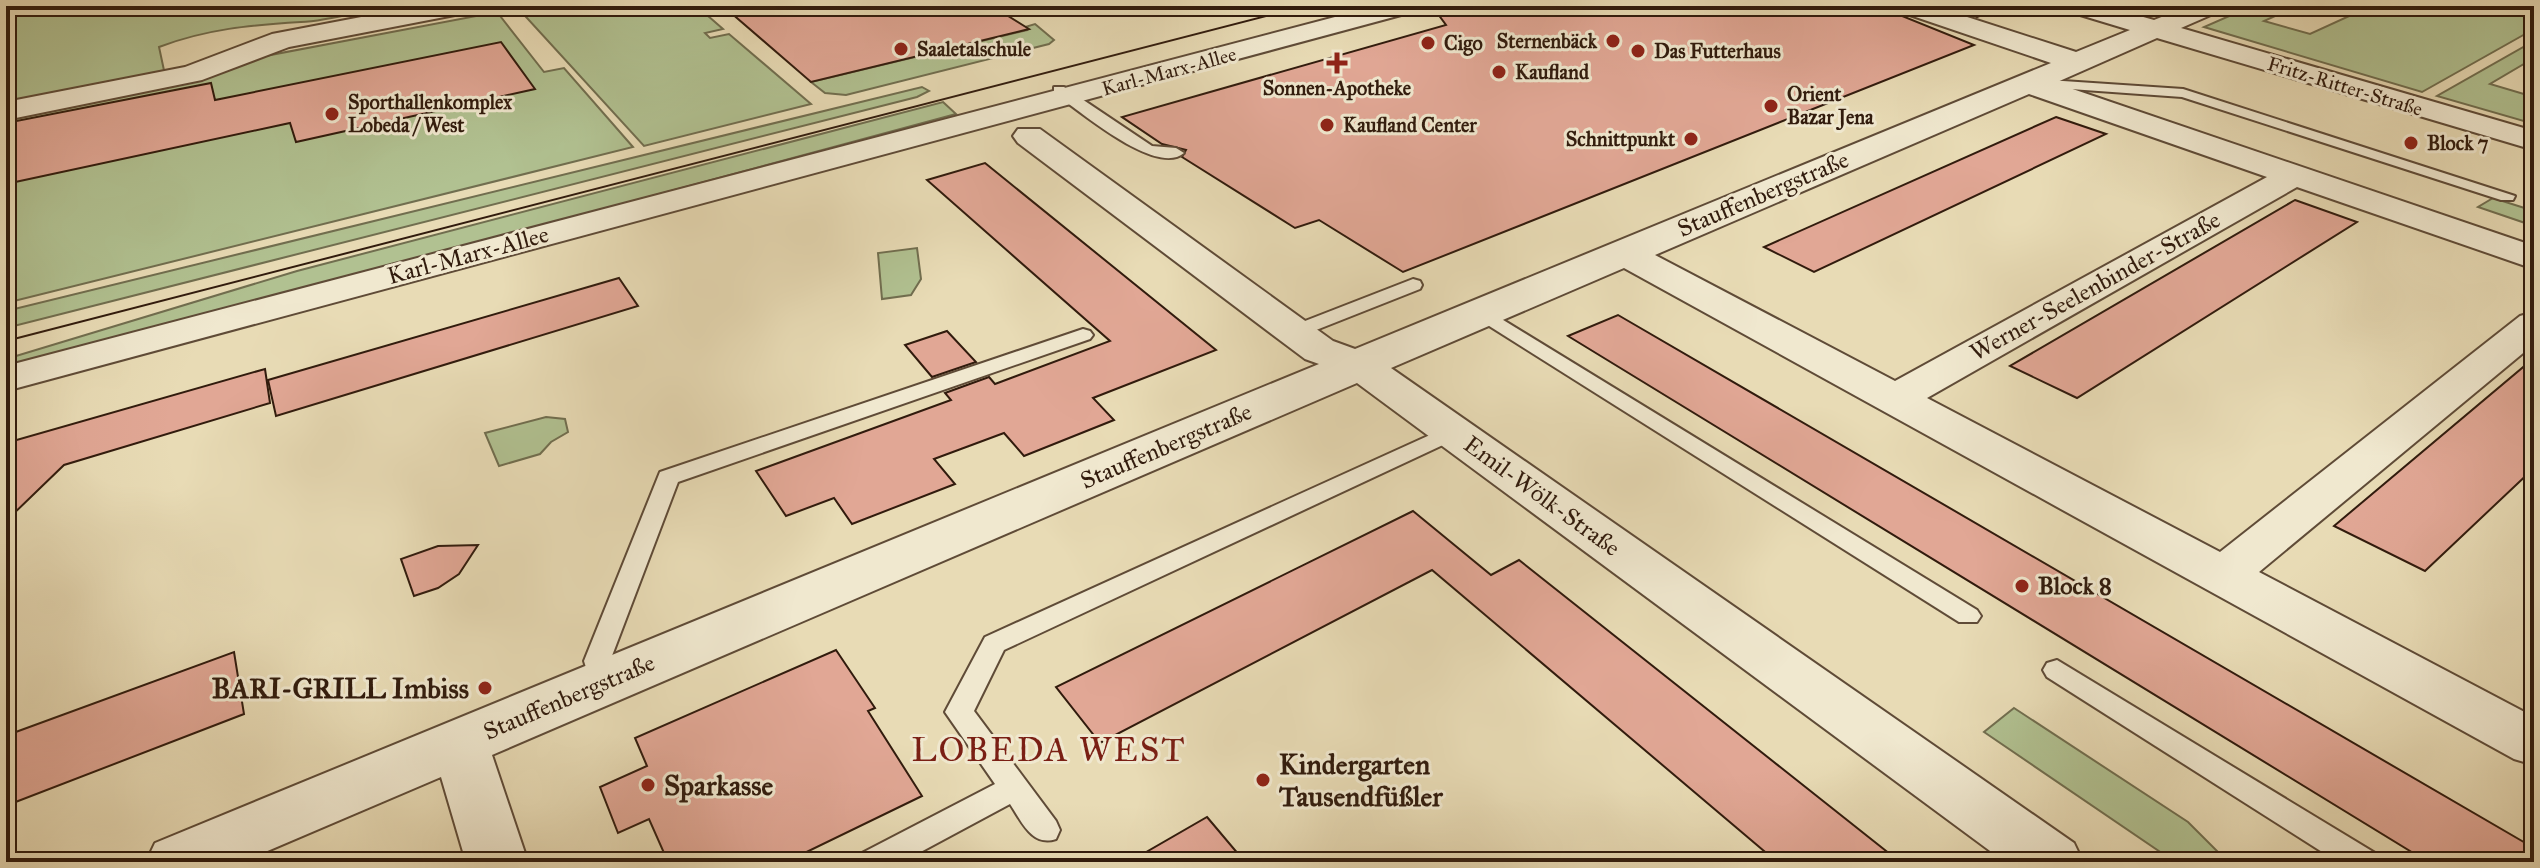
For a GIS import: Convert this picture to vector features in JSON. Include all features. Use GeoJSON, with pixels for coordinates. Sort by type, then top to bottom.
{"type":"FeatureCollection","features":[{"type":"Feature","properties":{"kind":"street"},"geometry":{"type":"LineString","coordinates":[[6,111],[192,74],[282,40],[460,6]]}},
{"type":"Feature","properties":{"kind":"street","name":"Karl-Marx-Allee"},"geometry":{"type":"LineString","coordinates":[[6,379],[930,131],[1366,6]]}},
{"type":"Feature","properties":{"kind":"street","name":"Karl-Marx-Allee"},"geometry":{"type":"LineString","coordinates":[[1064,94],[1407,6]]}},
{"type":"Feature","properties":{"kind":"street"},"geometry":{"type":"LineString","coordinates":[[1907,6],[2077,62]]}},
{"type":"Feature","properties":{"kind":"street"},"geometry":{"type":"LineString","coordinates":[[2076,6],[2155,29]]}},
{"type":"Feature","properties":{"kind":"street","name":"Stauffenbergstraße"},"geometry":{"type":"LineString","coordinates":[[177,862],[2211,6]]}},
{"type":"Feature","properties":{"kind":"street","name":"Fritz-Ritter-Straße"},"geometry":{"type":"LineString","coordinates":[[2155,29],[2534,141]]}},
{"type":"Feature","properties":{"kind":"street"},"geometry":{"type":"LineString","coordinates":[[2027,83],[2534,258]]}},
{"type":"Feature","properties":{"kind":"street","name":"Emil-Wölk-Straße"},"geometry":{"type":"LineString","coordinates":[[1029,136],[1319,350],[1359,365],[2052,862]]}},
{"type":"Feature","properties":{"kind":"street","name":"Werner-Seelenbinder-Straße"},"geometry":{"type":"LineString","coordinates":[[1894,399],[2296,174]]}},
{"type":"Feature","properties":{"kind":"street"},"geometry":{"type":"LineString","coordinates":[[1624,253],[2534,743]]}},
{"type":"Feature","properties":{"kind":"street"},"geometry":{"type":"LineString","coordinates":[[2223,575],[2534,324]]}},
{"type":"Feature","properties":{"kind":"street"},"geometry":{"type":"LineString","coordinates":[[460,743],[497,862]]}},
{"type":"Feature","properties":{"kind":"lane"},"geometry":{"type":"LineString","coordinates":[[2027,83],[2183,93],[2507,196]]}},
{"type":"Feature","properties":{"kind":"lane"},"geometry":{"type":"LineString","coordinates":[[1064,94],[1148,151],[1176,153]]}},
{"type":"Feature","properties":{"kind":"lane"},"geometry":{"type":"LineString","coordinates":[[1131,141],[1161,143]]}},
{"type":"Feature","properties":{"kind":"lane"},"geometry":{"type":"LineString","coordinates":[[1294,332],[1413,285]]}},
{"type":"Feature","properties":{"kind":"lane"},"geometry":{"type":"LineString","coordinates":[[1482,313],[1968,616]]}},
{"type":"Feature","properties":{"kind":"lane"},"geometry":{"type":"LineString","coordinates":[[603,683],[597,661],[668,477],[1083,335]]}},
{"type":"Feature","properties":{"kind":"lane"},"geometry":{"type":"LineString","coordinates":[[1045,830],[959,712],[994,644],[1452,432]]}},
{"type":"Feature","properties":{"kind":"lane"},"geometry":{"type":"LineString","coordinates":[[2057,670],[2364,862]]}},
{"type":"Feature","properties":{"kind":"lane"},"geometry":{"type":"LineString","coordinates":[[873,862],[1014,788]]}},
{"type":"Feature","properties":{"kind":"green space"},"geometry":{"type":"Polygon","coordinates":[[[6,6],[387,6],[322,20],[229,29],[177,41],[159,47],[165,75],[497,12],[544,72],[564,68],[633,147],[6,303],[6,6]]]}},
{"type":"Feature","properties":{"kind":"green space"},"geometry":{"type":"Polygon","coordinates":[[[516,6],[710,6],[700,9],[723,29],[705,33],[710,38],[729,34],[811,104],[644,146],[516,6]]]}},
{"type":"Feature","properties":{"kind":"green space"},"geometry":{"type":"Polygon","coordinates":[[[2252,6],[2297,6],[2264,21],[2310,34],[2371,6],[2533,6],[2534,29],[2422,92],[2204,27],[2252,6]]]}},
{"type":"Feature","properties":{"kind":"green space"},"geometry":{"type":"Polygon","coordinates":[[[1035,24],[1054,40],[1049,44],[846,95],[825,93],[811,82],[1027,30],[1025,27],[1035,24]]]}},
{"type":"Feature","properties":{"kind":"green space"},"geometry":{"type":"Polygon","coordinates":[[[2534,41],[2534,58],[2490,84],[2534,97],[2534,124],[2437,96],[2534,41]]]}},
{"type":"Feature","properties":{"kind":"green space"},"geometry":{"type":"Polygon","coordinates":[[[922,87],[929,91],[917,97],[6,328],[6,311],[922,87]]]}},
{"type":"Feature","properties":{"kind":"green space"},"geometry":{"type":"Polygon","coordinates":[[[943,102],[956,114],[6,370],[6,359],[297,271],[943,102]]]}},
{"type":"Feature","properties":{"kind":"green space"},"geometry":{"type":"Polygon","coordinates":[[[2493,198],[2534,211],[2534,226],[2478,207],[2493,198]]]}},
{"type":"Feature","properties":{"kind":"green space"},"geometry":{"type":"Polygon","coordinates":[[[917,248],[921,279],[911,295],[882,299],[878,253],[917,248]]]}},
{"type":"Feature","properties":{"kind":"green space"},"geometry":{"type":"Polygon","coordinates":[[[546,417],[565,419],[568,432],[551,442],[540,454],[499,466],[485,433],[546,417]]]}},
{"type":"Feature","properties":{"kind":"green space"},"geometry":{"type":"Polygon","coordinates":[[[2014,708],[2188,822],[2228,862],[2175,862],[1984,732],[2014,708]]]}},
{"type":"Feature","properties":{"kind":"building"},"geometry":{"type":"Polygon","coordinates":[[[723,6],[992,6],[1029,29],[811,82],[723,6]]]}},
{"type":"Feature","properties":{"kind":"building"},"geometry":{"type":"Polygon","coordinates":[[[1465,6],[1891,6],[1897,14],[1974,45],[1403,272],[1319,220],[1295,228],[1182,157],[1186,150],[1162,144],[1122,117],[1446,25],[1438,14],[1465,6]]]}},
{"type":"Feature","properties":{"kind":"building"},"geometry":{"type":"Polygon","coordinates":[[[1943,6],[1996,6],[1997,10],[1977,17],[1943,6]]]}},
{"type":"Feature","properties":{"kind":"building","name":"Sporthallenkomplex Lobeda / West"},"geometry":{"type":"Polygon","coordinates":[[[501,42],[535,89],[296,142],[290,123],[6,184],[6,123],[211,83],[215,100],[501,42]]]}},
{"type":"Feature","properties":{"kind":"building"},"geometry":{"type":"Polygon","coordinates":[[[2056,117],[2106,134],[1814,272],[1764,247],[2056,117]]]}},
{"type":"Feature","properties":{"kind":"building"},"geometry":{"type":"Polygon","coordinates":[[[985,163],[1216,350],[1093,398],[1114,420],[1024,456],[1004,433],[934,459],[955,484],[852,524],[834,498],[786,516],[756,471],[951,400],[945,393],[989,377],[995,384],[1110,341],[927,180],[985,163]]]}},
{"type":"Feature","properties":{"kind":"building"},"geometry":{"type":"Polygon","coordinates":[[[2295,200],[2357,222],[2077,398],[2010,366],[2295,200]]]}},
{"type":"Feature","properties":{"kind":"building"},"geometry":{"type":"Polygon","coordinates":[[[619,278],[638,306],[276,416],[268,380],[619,278]]]}},
{"type":"Feature","properties":{"kind":"building","name":"Block 8"},"geometry":{"type":"Polygon","coordinates":[[[1618,315],[2534,848],[2534,862],[2428,862],[1568,336],[1618,315]]]}},
{"type":"Feature","properties":{"kind":"building"},"geometry":{"type":"Polygon","coordinates":[[[947,331],[976,362],[932,377],[905,345],[947,331]]]}},
{"type":"Feature","properties":{"kind":"building"},"geometry":{"type":"Polygon","coordinates":[[[2534,358],[2534,468],[2425,571],[2334,526],[2534,358]]]}},
{"type":"Feature","properties":{"kind":"building"},"geometry":{"type":"Polygon","coordinates":[[[265,369],[270,403],[64,465],[6,521],[6,443],[265,369]]]}},
{"type":"Feature","properties":{"kind":"building"},"geometry":{"type":"Polygon","coordinates":[[[1413,511],[1491,575],[1519,560],[1900,862],[1777,862],[1432,570],[1100,743],[1056,687],[1413,511]]]}},
{"type":"Feature","properties":{"kind":"building"},"geometry":{"type":"Polygon","coordinates":[[[478,545],[459,574],[438,588],[414,596],[401,559],[438,546],[478,545]]]}},
{"type":"Feature","properties":{"kind":"building"},"geometry":{"type":"Polygon","coordinates":[[[836,650],[875,708],[868,711],[922,796],[786,862],[668,862],[649,819],[618,833],[600,787],[647,766],[635,738],[836,650]]]}},
{"type":"Feature","properties":{"kind":"building"},"geometry":{"type":"Polygon","coordinates":[[[234,652],[244,714],[13,803],[13,733],[234,652]]]}},
{"type":"Feature","properties":{"kind":"building"},"geometry":{"type":"Polygon","coordinates":[[[1207,817],[1245,862],[1129,862],[1207,817]]]}},
{"type":"Feature","properties":{"kind":"tram line"},"geometry":{"type":"LineString","coordinates":[[6,341],[1305,6]]}},
{"type":"Feature","properties":{"kind":"place","name":"Sternenbäck"},"geometry":{"type":"Point","coordinates":[1613,41]}},
{"type":"Feature","properties":{"kind":"place","name":"Cigo"},"geometry":{"type":"Point","coordinates":[1428,43]}},
{"type":"Feature","properties":{"kind":"place","name":"Saaletalschule"},"geometry":{"type":"Point","coordinates":[901,49]}},
{"type":"Feature","properties":{"kind":"place","name":"Das Futterhaus"},"geometry":{"type":"Point","coordinates":[1638,51]}},
{"type":"Feature","properties":{"kind":"place","name":"Sonnen-Apotheke"},"geometry":{"type":"Point","coordinates":[1337,63]}},
{"type":"Feature","properties":{"kind":"place","name":"Kaufland"},"geometry":{"type":"Point","coordinates":[1499,72]}},
{"type":"Feature","properties":{"kind":"place","name":"Orient Bazar Jena"},"geometry":{"type":"Point","coordinates":[1771,106]}},
{"type":"Feature","properties":{"kind":"place","name":"Sporthallenkomplex Lobeda / West"},"geometry":{"type":"Point","coordinates":[332,114]}},
{"type":"Feature","properties":{"kind":"place","name":"Kaufland Center"},"geometry":{"type":"Point","coordinates":[1327,125]}},
{"type":"Feature","properties":{"kind":"place","name":"Schnittpunkt"},"geometry":{"type":"Point","coordinates":[1691,139]}},
{"type":"Feature","properties":{"kind":"place","name":"Block 7"},"geometry":{"type":"Point","coordinates":[2411,143]}},
{"type":"Feature","properties":{"kind":"place","name":"Block 8"},"geometry":{"type":"Point","coordinates":[2022,586]}},
{"type":"Feature","properties":{"kind":"place","name":"BARI-GRILL Imbiss"},"geometry":{"type":"Point","coordinates":[485,688]}},
{"type":"Feature","properties":{"kind":"place","name":"Kindergarten Tausendfüßler"},"geometry":{"type":"Point","coordinates":[1263,780]}},
{"type":"Feature","properties":{"kind":"place","name":"Sparkasse"},"geometry":{"type":"Point","coordinates":[648,785]}},
{"type":"Feature","properties":{"kind":"district","name":"LOBEDA WEST"},"geometry":{"type":"Point","coordinates":[1049,749]}}]}
